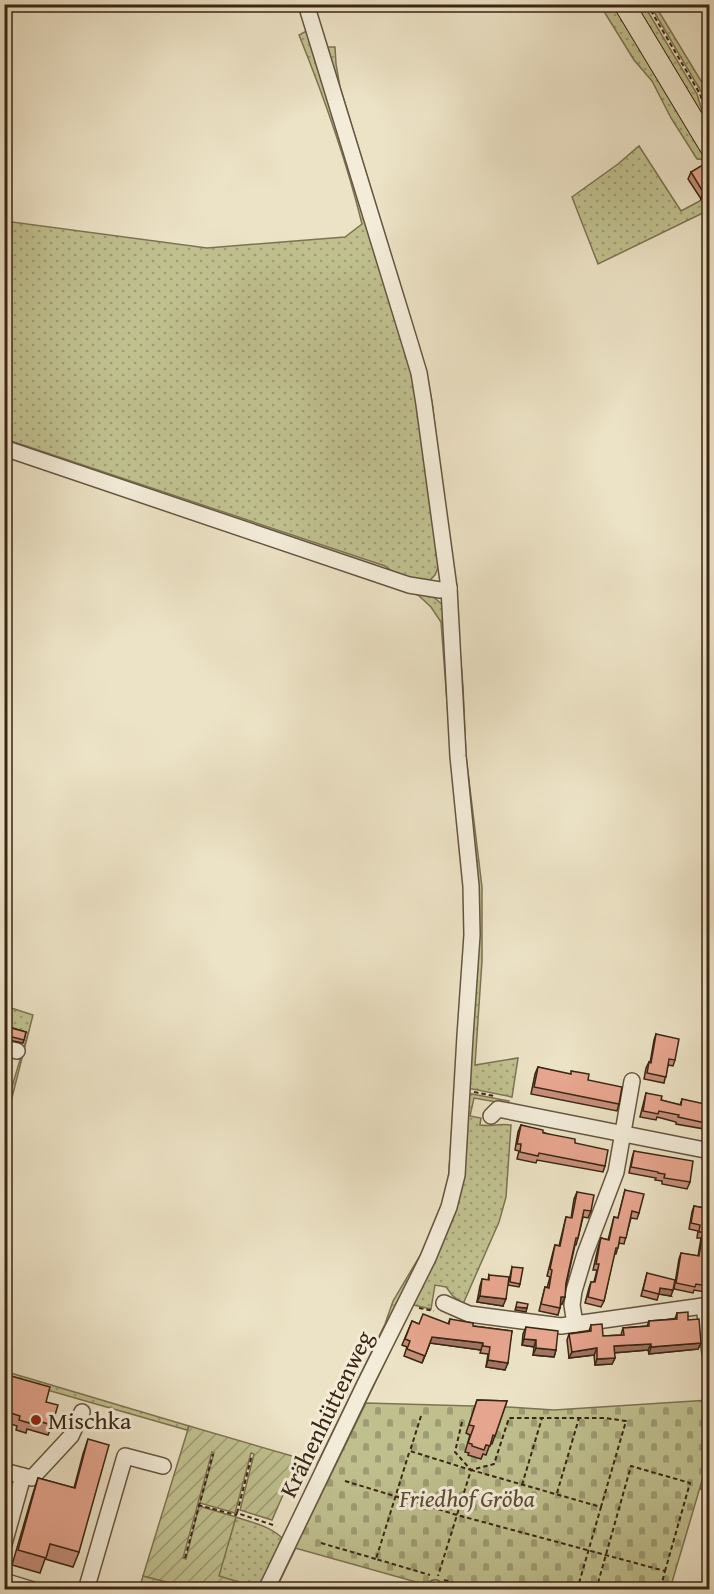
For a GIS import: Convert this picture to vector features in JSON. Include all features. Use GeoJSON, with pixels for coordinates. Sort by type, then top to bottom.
{"type":"FeatureCollection","features":[{"type":"Feature","properties":{"kind":"main road"},"geometry":{"type":"LineString","coordinates":[[624,4],[710,147]]}},
{"type":"Feature","properties":{"kind":"street","name":"Krähenhüttenweg"},"geometry":{"type":"LineString","coordinates":[[266,1590],[428,1258],[449,1207],[457,1175],[472,934],[471,886],[458,756],[449,588],[430,440],[418,373],[306,4]]}},
{"type":"Feature","properties":{"kind":"street"},"geometry":{"type":"LineString","coordinates":[[4,448],[409,585],[440,590],[449,588]]}},
{"type":"Feature","properties":{"kind":"street"},"geometry":{"type":"LineString","coordinates":[[575,1324],[572,1305],[574,1291],[585,1254],[616,1172],[632,1081]]}},
{"type":"Feature","properties":{"kind":"street"},"geometry":{"type":"LineString","coordinates":[[492,1116],[498,1109],[710,1151]]}},
{"type":"Feature","properties":{"kind":"street"},"geometry":{"type":"LineString","coordinates":[[444,1303],[469,1314],[561,1326],[707,1305],[710,1353]]}},
{"type":"Feature","properties":{"kind":"street"},"geometry":{"type":"LineString","coordinates":[[4,1471],[32,1478],[71,1436],[82,1412]]}},
{"type":"Feature","properties":{"kind":"street"},"geometry":{"type":"LineString","coordinates":[[86,1590],[125,1456],[163,1466]]}},
{"type":"Feature","properties":{"kind":"street"},"geometry":{"type":"LineString","coordinates":[[4,1544],[23,1476]]}},
{"type":"Feature","properties":{"kind":"street"},"geometry":{"type":"LineString","coordinates":[[4,1581],[33,1590]]}},
{"type":"Feature","properties":{"kind":"path"},"geometry":{"type":"LineString","coordinates":[[647,4],[700,94],[705,108]]}},
{"type":"Feature","properties":{"kind":"path"},"geometry":{"type":"LineString","coordinates":[[405,1304],[434,1311],[444,1303]]}},
{"type":"Feature","properties":{"kind":"path"},"geometry":{"type":"LineString","coordinates":[[376,1559],[421,1416]]}},
{"type":"Feature","properties":{"kind":"path"},"geometry":{"type":"LineString","coordinates":[[522,1485],[542,1418]]}},
{"type":"Feature","properties":{"kind":"path"},"geometry":{"type":"LineString","coordinates":[[557,1495],[579,1418]]}},
{"type":"Feature","properties":{"kind":"path"},"geometry":{"type":"LineString","coordinates":[[471,1470],[494,1464],[509,1419],[605,1418],[626,1421],[577,1590]]}},
{"type":"Feature","properties":{"kind":"path"},"geometry":{"type":"LineString","coordinates":[[462,1422],[456,1452],[471,1470]]}},
{"type":"Feature","properties":{"kind":"path"},"geometry":{"type":"LineString","coordinates":[[410,1451],[601,1507]]}},
{"type":"Feature","properties":{"kind":"path"},"geometry":{"type":"LineString","coordinates":[[184,1558],[213,1454]]}},
{"type":"Feature","properties":{"kind":"path"},"geometry":{"type":"LineString","coordinates":[[237,1513],[252,1455]]}},
{"type":"Feature","properties":{"kind":"path"},"geometry":{"type":"LineString","coordinates":[[596,1590],[631,1466],[690,1483],[660,1590]]}},
{"type":"Feature","properties":{"kind":"path"},"geometry":{"type":"LineString","coordinates":[[435,1585],[471,1470]]}},
{"type":"Feature","properties":{"kind":"path"},"geometry":{"type":"LineString","coordinates":[[345,1481],[457,1515],[665,1571]]}},
{"type":"Feature","properties":{"kind":"path"},"geometry":{"type":"LineString","coordinates":[[198,1504],[236,1515],[237,1513],[276,1526]]}},
{"type":"Feature","properties":{"kind":"path"},"geometry":{"type":"LineString","coordinates":[[321,1543],[376,1559],[435,1585],[479,1590]]}},
{"type":"Feature","properties":{"kind":"green space"},"geometry":{"type":"Polygon","coordinates":[[[600,5],[619,5],[708,156],[707,160],[697,159],[671,118],[652,81],[634,60],[600,5]]]}},
{"type":"Feature","properties":{"kind":"green space"},"geometry":{"type":"Polygon","coordinates":[[[631,5],[644,5],[697,94],[709,127],[709,137],[631,5]]]}},
{"type":"Feature","properties":{"kind":"green space"},"geometry":{"type":"Polygon","coordinates":[[[650,5],[655,5],[701,81],[709,78],[709,113],[702,93],[650,5]]]}},
{"type":"Feature","properties":{"kind":"green space"},"geometry":{"type":"Polygon","coordinates":[[[308,30],[413,373],[440,563],[430,580],[424,581],[397,575],[385,566],[5,439],[5,221],[207,248],[345,237],[362,224],[334,128],[299,35],[308,30]]]}},
{"type":"Feature","properties":{"kind":"green space"},"geometry":{"type":"Polygon","coordinates":[[[325,47],[335,47],[340,87],[426,370],[432,402],[455,588],[466,756],[482,887],[482,961],[475,1065],[518,1058],[512,1097],[467,1088],[475,963],[433,439],[325,47]]]}},
{"type":"Feature","properties":{"kind":"green space"},"geometry":{"type":"Polygon","coordinates":[[[639,146],[681,211],[709,196],[709,210],[598,264],[572,197],[639,146]]]}},
{"type":"Feature","properties":{"kind":"green space"},"geometry":{"type":"Polygon","coordinates":[[[380,583],[407,587],[425,593],[433,597],[445,609],[469,907],[454,1156],[445,1205],[319,1471],[317,1464],[385,1324],[393,1301],[421,1254],[447,1190],[466,933],[465,885],[451,755],[441,622],[431,607],[418,595],[380,583]]]}},
{"type":"Feature","properties":{"kind":"green space"},"geometry":{"type":"Polygon","coordinates":[[[5,1006],[33,1015],[5,1125],[5,1110],[28,1033],[5,1025],[5,1006]]]}},
{"type":"Feature","properties":{"kind":"green space"},"geometry":{"type":"Polygon","coordinates":[[[467,1093],[509,1101],[508,1104],[474,1098],[470,1116],[481,1118],[480,1125],[511,1125],[506,1197],[499,1222],[463,1304],[446,1287],[435,1285],[431,1309],[409,1304],[446,1228],[467,1093]]]}},
{"type":"Feature","properties":{"kind":"green space"},"geometry":{"type":"Polygon","coordinates":[[[411,1308],[276,1589],[272,1590],[305,1519],[411,1308]]]}},
{"type":"Feature","properties":{"kind":"green space"},"geometry":{"type":"Polygon","coordinates":[[[4,1371],[189,1426],[187,1430],[5,1378],[4,1371]]]}},
{"type":"Feature","properties":{"kind":"green space","name":"Friedhof Gröba"},"geometry":{"type":"Polygon","coordinates":[[[709,1400],[709,1457],[670,1589],[441,1589],[295,1548],[366,1403],[554,1410],[709,1400]]]}},
{"type":"Feature","properties":{"kind":"green space"},"geometry":{"type":"Polygon","coordinates":[[[189,1426],[299,1458],[272,1520],[240,1510],[254,1454],[251,1453],[235,1513],[200,1503],[214,1453],[212,1452],[183,1558],[186,1559],[199,1506],[236,1517],[219,1576],[239,1582],[235,1589],[194,1589],[143,1576],[189,1426]]]}},
{"type":"Feature","properties":{"kind":"green space"},"geometry":{"type":"Polygon","coordinates":[[[709,1457],[709,1491],[700,1489],[709,1457]]]}},
{"type":"Feature","properties":{"kind":"green space"},"geometry":{"type":"Polygon","coordinates":[[[236,1517],[268,1528],[284,1540],[259,1589],[252,1587],[251,1589],[235,1589],[238,1583],[218,1576],[236,1517]]]}},
{"type":"Feature","properties":{"kind":"green space"},"geometry":{"type":"Polygon","coordinates":[[[143,1576],[194,1589],[125,1590],[126,1584],[140,1587],[143,1576]]]}},
{"type":"Feature","properties":{"kind":"building"},"geometry":{"type":"Polygon","coordinates":[[[706,163],[710,169],[710,188],[703,192],[691,172],[706,163]]]}},
{"type":"Feature","properties":{"kind":"building"},"geometry":{"type":"Polygon","coordinates":[[[4,1026],[26,1032],[24,1040],[4,1035],[4,1026]]]}},
{"type":"Feature","properties":{"kind":"building"},"geometry":{"type":"Polygon","coordinates":[[[656,1034],[679,1039],[675,1060],[669,1059],[666,1077],[647,1073],[656,1034]]]}},
{"type":"Feature","properties":{"kind":"building"},"geometry":{"type":"Polygon","coordinates":[[[4,1054],[9,1055],[4,1070],[4,1054]]]}},
{"type":"Feature","properties":{"kind":"building"},"geometry":{"type":"Polygon","coordinates":[[[710,1061],[710,1078],[707,1078],[710,1061]]]}},
{"type":"Feature","properties":{"kind":"building"},"geometry":{"type":"Polygon","coordinates":[[[538,1067],[571,1074],[571,1071],[589,1074],[588,1080],[622,1087],[619,1104],[534,1087],[538,1067]]]}},
{"type":"Feature","properties":{"kind":"building"},"geometry":{"type":"Polygon","coordinates":[[[646,1093],[662,1096],[661,1100],[681,1105],[682,1099],[705,1104],[703,1111],[710,1112],[710,1124],[659,1111],[658,1114],[643,1111],[646,1093]]]}},
{"type":"Feature","properties":{"kind":"building"},"geometry":{"type":"Polygon","coordinates":[[[521,1125],[543,1130],[543,1133],[575,1139],[575,1143],[608,1150],[605,1166],[539,1153],[538,1156],[520,1152],[521,1144],[517,1144],[521,1125]]]}},
{"type":"Feature","properties":{"kind":"building"},"geometry":{"type":"Polygon","coordinates":[[[634,1151],[693,1161],[690,1182],[664,1178],[665,1174],[631,1167],[634,1151]]]}},
{"type":"Feature","properties":{"kind":"building"},"geometry":{"type":"Polygon","coordinates":[[[625,1190],[644,1194],[639,1213],[632,1211],[626,1238],[620,1237],[604,1301],[588,1297],[591,1282],[595,1282],[599,1264],[596,1264],[601,1238],[609,1240],[614,1217],[618,1218],[625,1190]]]}},
{"type":"Feature","properties":{"kind":"building"},"geometry":{"type":"Polygon","coordinates":[[[577,1192],[594,1195],[591,1211],[584,1210],[578,1238],[576,1238],[565,1297],[561,1297],[560,1308],[541,1304],[545,1287],[549,1288],[555,1245],[560,1246],[566,1217],[572,1218],[577,1192]]]}},
{"type":"Feature","properties":{"kind":"building"},"geometry":{"type":"Polygon","coordinates":[[[694,1206],[710,1209],[710,1275],[707,1286],[696,1284],[695,1287],[676,1283],[681,1253],[699,1256],[703,1232],[699,1232],[700,1225],[691,1223],[694,1206]]]}},
{"type":"Feature","properties":{"kind":"building"},"geometry":{"type":"Polygon","coordinates":[[[512,1267],[523,1268],[520,1284],[510,1282],[512,1267]]]}},
{"type":"Feature","properties":{"kind":"building"},"geometry":{"type":"Polygon","coordinates":[[[647,1273],[675,1280],[673,1290],[660,1288],[659,1294],[643,1290],[647,1273]]]}},
{"type":"Feature","properties":{"kind":"building"},"geometry":{"type":"Polygon","coordinates":[[[489,1275],[509,1277],[506,1299],[480,1296],[482,1279],[489,1280],[489,1275]]]}},
{"type":"Feature","properties":{"kind":"building"},"geometry":{"type":"Polygon","coordinates":[[[517,1302],[528,1304],[527,1308],[516,1307],[517,1302]]]}},
{"type":"Feature","properties":{"kind":"building"},"geometry":{"type":"Polygon","coordinates":[[[688,1312],[688,1320],[699,1319],[701,1343],[651,1347],[651,1344],[614,1346],[615,1358],[597,1359],[597,1348],[572,1352],[569,1334],[591,1331],[591,1325],[602,1324],[603,1336],[624,1335],[623,1328],[649,1326],[649,1321],[677,1319],[677,1313],[688,1312]]]}},
{"type":"Feature","properties":{"kind":"building"},"geometry":{"type":"Polygon","coordinates":[[[423,1314],[449,1324],[450,1319],[473,1323],[473,1326],[512,1331],[508,1363],[488,1360],[490,1347],[483,1346],[483,1343],[432,1337],[425,1356],[407,1349],[410,1341],[405,1339],[412,1321],[419,1324],[423,1314]]]}},
{"type":"Feature","properties":{"kind":"building"},"geometry":{"type":"Polygon","coordinates":[[[526,1327],[558,1331],[556,1350],[536,1348],[536,1340],[524,1339],[526,1327]]]}},
{"type":"Feature","properties":{"kind":"building"},"geometry":{"type":"Polygon","coordinates":[[[4,1374],[50,1387],[46,1402],[58,1405],[52,1425],[31,1419],[29,1423],[19,1420],[20,1416],[4,1411],[4,1374]]]}},
{"type":"Feature","properties":{"kind":"building"},"geometry":{"type":"Polygon","coordinates":[[[477,1400],[507,1401],[495,1436],[493,1435],[490,1446],[486,1445],[484,1450],[468,1443],[474,1426],[469,1425],[477,1400]]]}},
{"type":"Feature","properties":{"kind":"building"},"geometry":{"type":"Polygon","coordinates":[[[88,1439],[109,1445],[79,1552],[50,1544],[46,1558],[18,1550],[38,1478],[75,1488],[88,1439]]]}},
{"type":"Feature","properties":{"kind":"building"},"geometry":{"type":"Polygon","coordinates":[[[4,1475],[8,1477],[4,1490],[4,1475]]]}},
{"type":"Feature","properties":{"kind":"place","name":"Mischka"},"geometry":{"type":"Point","coordinates":[36,1420]}}]}
